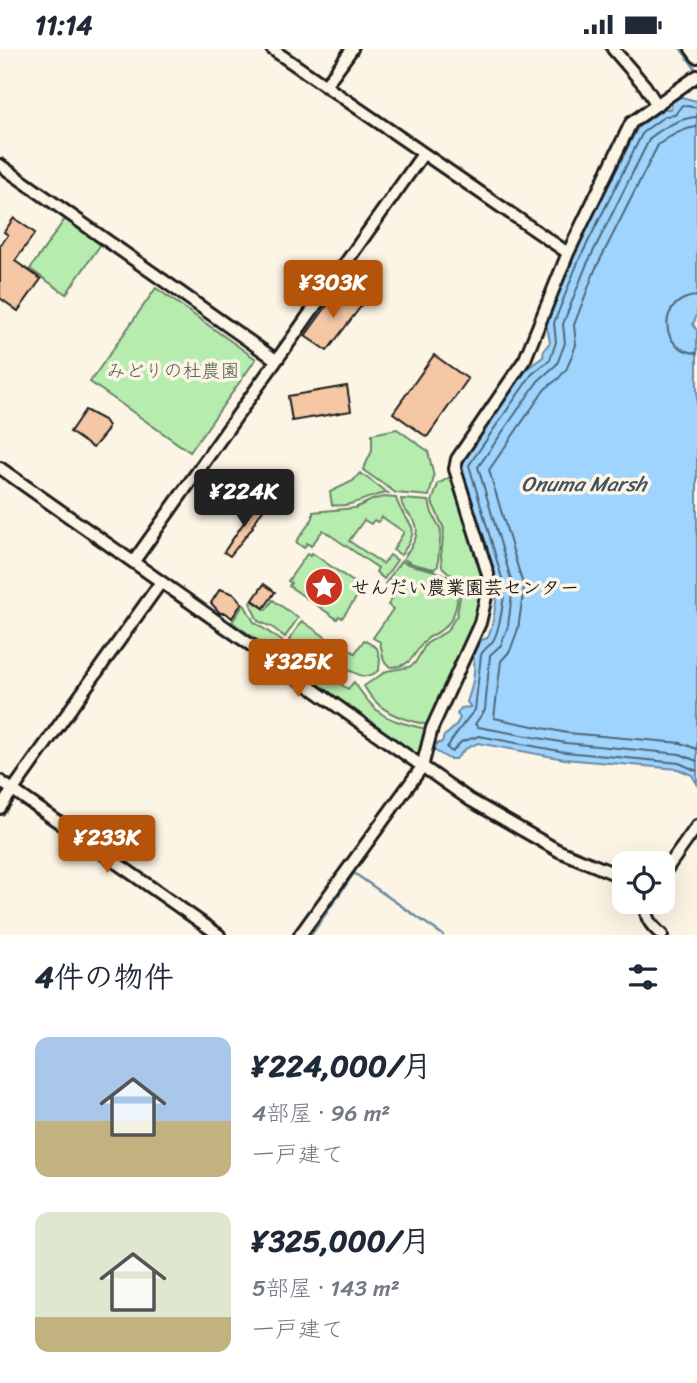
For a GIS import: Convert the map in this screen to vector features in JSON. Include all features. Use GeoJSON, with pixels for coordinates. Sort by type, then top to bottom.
{"type":"FeatureCollection","features":[{"type":"Feature","properties":{"kind":"street"},"geometry":{"type":"LineString","coordinates":[[272,49],[568,253]]}},
{"type":"Feature","properties":{"kind":"street"},"geometry":{"type":"LineString","coordinates":[[325,86],[352,49]]}},
{"type":"Feature","properties":{"kind":"street"},"geometry":{"type":"LineString","coordinates":[[614,49],[657,105]]}},
{"type":"Feature","properties":{"kind":"street"},"geometry":{"type":"LineString","coordinates":[[691,49],[697,57]]}},
{"type":"Feature","properties":{"kind":"street"},"geometry":{"type":"LineString","coordinates":[[300,935],[422,767],[432,728],[480,623],[488,580],[455,463],[525,359],[568,253],[631,123],[697,76]]}},
{"type":"Feature","properties":{"kind":"street"},"geometry":{"type":"LineString","coordinates":[[134,561],[424,155]]}},
{"type":"Feature","properties":{"kind":"street"},"geometry":{"type":"LineString","coordinates":[[0,165],[276,360]]}},
{"type":"Feature","properties":{"kind":"street"},"geometry":{"type":"LineString","coordinates":[[0,468],[470,800],[559,851],[612,873]]}},
{"type":"Feature","properties":{"kind":"street"},"geometry":{"type":"LineString","coordinates":[[0,808],[161,582]]}},
{"type":"Feature","properties":{"kind":"street"},"geometry":{"type":"LineString","coordinates":[[0,781],[219,935]]}},
{"type":"Feature","properties":{"kind":"street"},"geometry":{"type":"LineString","coordinates":[[675,857],[697,826]]}},
{"type":"Feature","properties":{"kind":"street"},"geometry":{"type":"LineString","coordinates":[[646,914],[651,925],[662,935]]}},
{"type":"Feature","properties":{"kind":"green space"},"geometry":{"type":"Polygon","coordinates":[[[65,219],[101,244],[66,294],[30,269],[65,219]]]}},
{"type":"Feature","properties":{"kind":"green space","name":"みどりの杜農園"},"geometry":{"type":"Polygon","coordinates":[[[156,288],[256,359],[190,452],[90,382],[156,288]]]}},
{"type":"Feature","properties":{"kind":"green space"},"geometry":{"type":"Polygon","coordinates":[[[397,429],[428,451],[434,477],[429,496],[396,493],[363,470],[372,451],[372,434],[397,429]]]}},
{"type":"Feature","properties":{"kind":"green space"},"geometry":{"type":"Polygon","coordinates":[[[360,473],[388,493],[347,505],[332,505],[330,492],[353,481],[360,473]]]}},
{"type":"Feature","properties":{"kind":"green space"},"geometry":{"type":"Polygon","coordinates":[[[452,476],[485,576],[478,622],[428,725],[391,713],[376,702],[364,686],[387,671],[409,667],[415,663],[426,644],[447,631],[457,615],[460,597],[455,578],[442,567],[444,529],[432,502],[438,484],[452,476]]]}},
{"type":"Feature","properties":{"kind":"green space"},"geometry":{"type":"Polygon","coordinates":[[[384,497],[396,498],[413,530],[401,555],[393,550],[404,532],[382,517],[371,524],[364,520],[349,541],[383,564],[390,555],[397,560],[384,579],[376,572],[378,568],[323,530],[311,546],[307,543],[304,548],[296,542],[313,518],[313,512],[355,508],[384,497]]]}},
{"type":"Feature","properties":{"kind":"green space"},"geometry":{"type":"Polygon","coordinates":[[[401,499],[429,501],[441,530],[438,566],[434,569],[403,559],[415,539],[417,528],[401,499]]]}},
{"type":"Feature","properties":{"kind":"green space"},"geometry":{"type":"Polygon","coordinates":[[[312,553],[359,586],[361,591],[342,618],[339,616],[337,619],[289,586],[291,583],[288,581],[307,554],[310,556],[312,553]]]}},
{"type":"Feature","properties":{"kind":"green space"},"geometry":{"type":"Polygon","coordinates":[[[401,561],[448,577],[455,586],[457,600],[454,614],[446,626],[427,639],[409,662],[390,667],[384,661],[380,642],[373,638],[393,609],[388,605],[397,591],[385,584],[401,561]]]}},
{"type":"Feature","properties":{"kind":"green space"},"geometry":{"type":"Polygon","coordinates":[[[273,600],[298,618],[285,637],[258,621],[250,603],[252,601],[266,610],[273,600]]]}},
{"type":"Feature","properties":{"kind":"green space"},"geometry":{"type":"Polygon","coordinates":[[[244,604],[254,622],[283,642],[300,662],[312,669],[341,672],[344,674],[339,683],[348,689],[354,682],[383,715],[426,729],[421,758],[232,622],[244,604]]]}},
{"type":"Feature","properties":{"kind":"green space"},"geometry":{"type":"Polygon","coordinates":[[[302,621],[337,645],[323,665],[304,658],[309,650],[305,647],[300,655],[289,640],[302,621]]]}},
{"type":"Feature","properties":{"kind":"green space"},"geometry":{"type":"Polygon","coordinates":[[[364,640],[377,648],[379,670],[363,676],[328,665],[342,644],[355,653],[364,640]]]}},
{"type":"Feature","properties":{"kind":"water","name":"Onuma Marsh"},"geometry":{"type":"Polygon","coordinates":[[[681,97],[697,101],[697,315],[693,324],[697,331],[697,784],[692,775],[678,769],[564,759],[478,743],[465,749],[456,759],[449,759],[432,749],[432,746],[442,742],[444,736],[455,726],[460,718],[457,714],[461,708],[471,707],[467,702],[474,673],[473,655],[479,643],[489,635],[498,587],[460,464],[528,368],[543,357],[550,342],[546,322],[571,259],[638,127],[664,109],[671,109],[672,102],[681,97]]]}},
{"type":"Feature","properties":{"kind":"building"},"geometry":{"type":"Polygon","coordinates":[[[14,218],[35,233],[15,261],[41,279],[18,311],[0,298],[0,246],[8,235],[4,232],[14,218]]]}},
{"type":"Feature","properties":{"kind":"building"},"geometry":{"type":"Polygon","coordinates":[[[339,289],[362,305],[327,351],[305,336],[339,289]]]}},
{"type":"Feature","properties":{"kind":"building"},"geometry":{"type":"Polygon","coordinates":[[[434,355],[468,379],[427,437],[393,413],[434,355]]]}},
{"type":"Feature","properties":{"kind":"building"},"geometry":{"type":"Polygon","coordinates":[[[347,386],[351,411],[292,421],[288,396],[347,386]]]}},
{"type":"Feature","properties":{"kind":"building"},"geometry":{"type":"Polygon","coordinates":[[[85,410],[104,420],[108,426],[93,448],[70,432],[85,410]]]}},
{"type":"Feature","properties":{"kind":"building"},"geometry":{"type":"Polygon","coordinates":[[[257,503],[264,508],[230,556],[224,552],[257,503]]]}},
{"type":"Feature","properties":{"kind":"building"},"geometry":{"type":"Polygon","coordinates":[[[264,584],[275,592],[264,608],[253,600],[264,584]]]}},
{"type":"Feature","properties":{"kind":"building"},"geometry":{"type":"Polygon","coordinates":[[[220,589],[234,594],[242,603],[232,618],[226,613],[220,613],[211,603],[220,589]]]}},
{"type":"Feature","properties":{"kind":"waterway"},"geometry":{"type":"LineString","coordinates":[[681,49],[697,71]]}},
{"type":"Feature","properties":{"kind":"waterway"},"geometry":{"type":"LineString","coordinates":[[311,935],[354,873],[443,935]]}},
{"type":"Feature","properties":{"kind":"place","name":"せんだい農業園芸センター"},"geometry":{"type":"Point","coordinates":[324,587]}}]}
